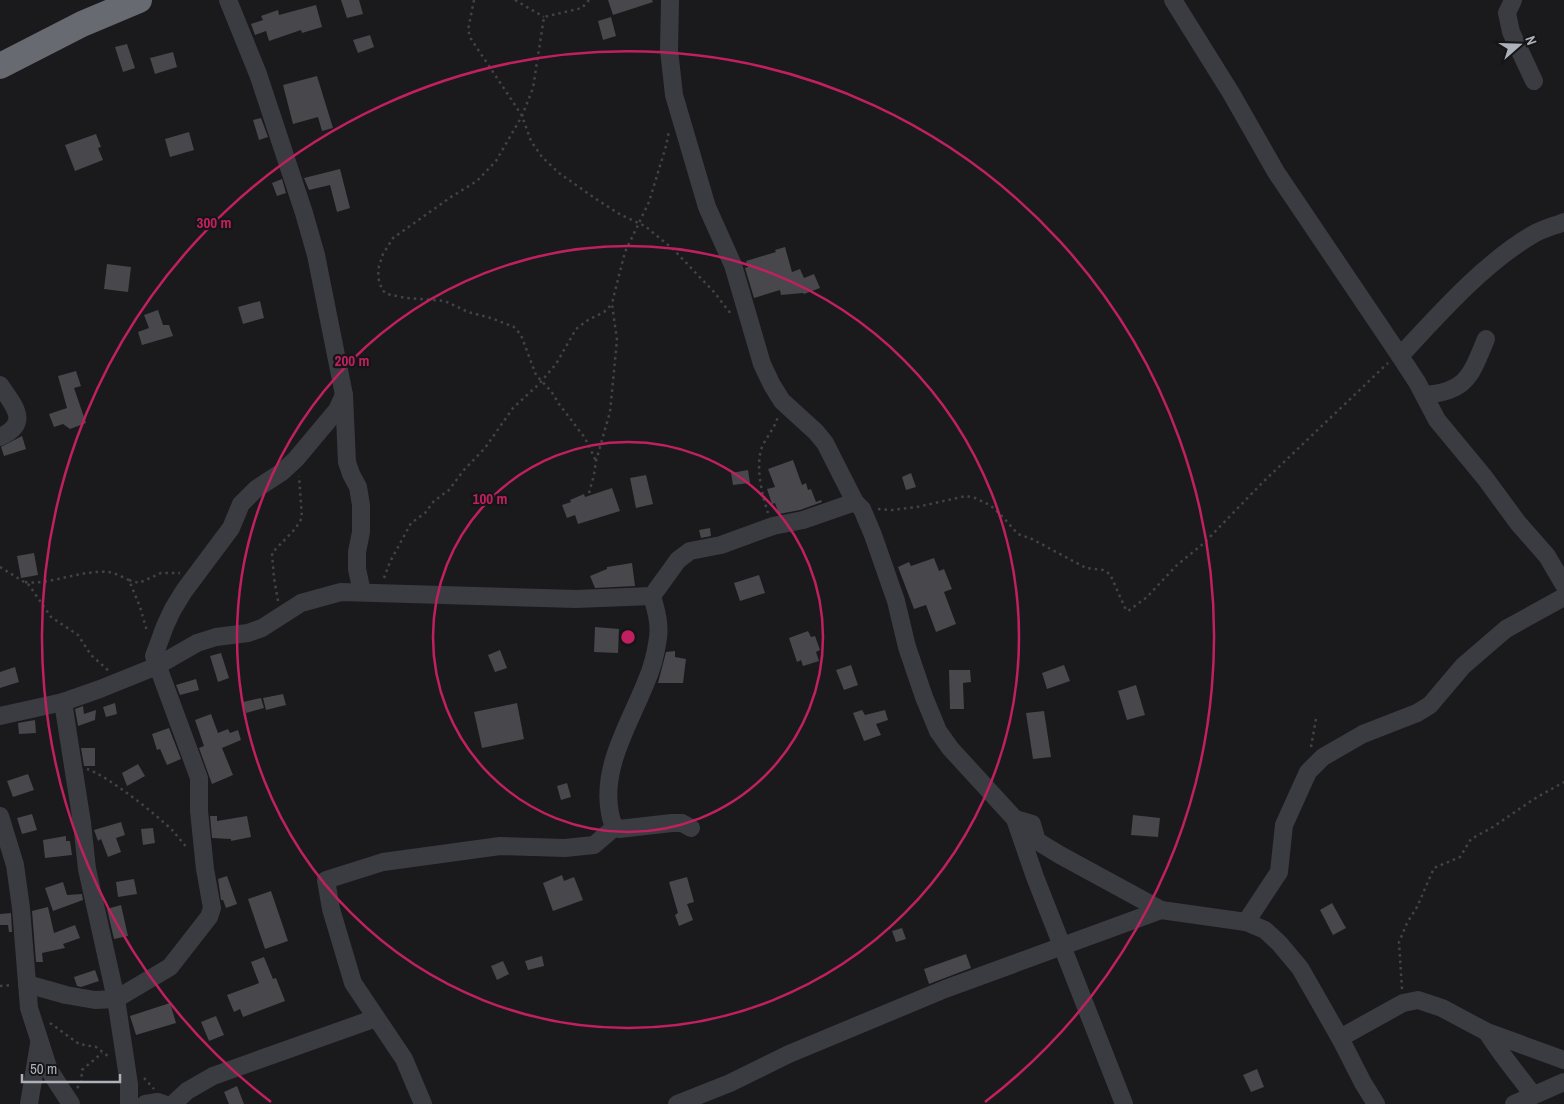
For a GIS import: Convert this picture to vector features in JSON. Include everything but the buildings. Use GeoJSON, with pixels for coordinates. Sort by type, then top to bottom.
{"type":"FeatureCollection","features":[{"type":"Feature","properties":{"kind":"highway"},"geometry":{"type":"LineString","coordinates":[[0,66],[82,24],[139,0]]}},
{"type":"Feature","properties":{"kind":"street"},"geometry":{"type":"LineString","coordinates":[[228,0],[258,74],[304,214],[320,273],[344,395],[347,462],[350,474],[358,487],[361,505],[361,532],[357,552],[357,569],[369,592]]}},
{"type":"Feature","properties":{"kind":"street"},"geometry":{"type":"LineString","coordinates":[[670,0],[670,73],[680,116],[710,215],[733,265],[762,364],[782,401],[816,432],[825,443],[859,505],[873,535],[896,601],[910,655],[938,731],[950,748],[1015,819],[1034,877],[1124,1104]]}},
{"type":"Feature","properties":{"kind":"street"},"geometry":{"type":"LineString","coordinates":[[1173,0],[1231,93],[1276,172],[1399,354],[1442,426],[1547,556],[1564,585]]}},
{"type":"Feature","properties":{"kind":"street"},"geometry":{"type":"LineString","coordinates":[[1513,0],[1507,14],[1511,32],[1534,81]]}},
{"type":"Feature","properties":{"kind":"street"},"geometry":{"type":"LineString","coordinates":[[1399,354],[1446,306],[1511,249],[1533,234],[1564,222]]}},
{"type":"Feature","properties":{"kind":"street"},"geometry":{"type":"LineString","coordinates":[[1424,395],[1436,394],[1454,388],[1466,380],[1473,370],[1486,339]]}},
{"type":"Feature","properties":{"kind":"street"},"geometry":{"type":"LineString","coordinates":[[0,385],[18,418],[14,429],[0,437]]}},
{"type":"Feature","properties":{"kind":"street"},"geometry":{"type":"LineString","coordinates":[[27,984],[66,995],[95,1000],[116,999],[170,967],[204,923],[212,908],[205,869],[199,811],[199,778],[156,661],[165,626],[173,609],[230,528],[241,504],[247,496],[286,468],[304,450],[337,410],[344,395]]}},
{"type":"Feature","properties":{"kind":"street"},"geometry":{"type":"LineString","coordinates":[[615,827],[609,809],[608,786],[615,757],[625,729],[647,681],[658,637],[658,621],[652,596],[678,560],[690,551],[721,545],[773,526],[859,505]]}},
{"type":"Feature","properties":{"kind":"street"},"geometry":{"type":"LineString","coordinates":[[0,716],[63,702],[132,677],[156,661],[197,643],[216,637],[248,633],[262,628],[301,603],[342,592],[576,599],[652,596]]}},
{"type":"Feature","properties":{"kind":"street"},"geometry":{"type":"LineString","coordinates":[[1246,922],[1279,872],[1284,825],[1308,772],[1323,757],[1363,734],[1430,705],[1463,666],[1506,629],[1564,597]]}},
{"type":"Feature","properties":{"kind":"street"},"geometry":{"type":"LineString","coordinates":[[63,702],[87,869],[116,999],[129,1104]]}},
{"type":"Feature","properties":{"kind":"street"},"geometry":{"type":"LineString","coordinates":[[0,816],[16,865],[29,1008],[50,1070],[69,1101]]}},
{"type":"Feature","properties":{"kind":"street"},"geometry":{"type":"LineString","coordinates":[[1015,819],[1032,824],[1037,841],[1161,910],[1246,922],[1265,930],[1300,968],[1376,1104]]}},
{"type":"Feature","properties":{"kind":"street"},"geometry":{"type":"LineString","coordinates":[[615,827],[619,829],[682,823],[691,828]]}},
{"type":"Feature","properties":{"kind":"street"},"geometry":{"type":"LineString","coordinates":[[423,1104],[404,1059],[353,983],[332,909],[326,880],[383,862],[490,847],[565,848],[594,845],[615,827]]}},
{"type":"Feature","properties":{"kind":"street"},"geometry":{"type":"LineString","coordinates":[[677,1104],[730,1083],[789,1054],[927,997],[1161,910]]}},
{"type":"Feature","properties":{"kind":"street"},"geometry":{"type":"LineString","coordinates":[[1340,1038],[1403,1003],[1418,1000],[1442,1008],[1486,1032],[1564,1060]]}},
{"type":"Feature","properties":{"kind":"street"},"geometry":{"type":"LineString","coordinates":[[160,1103],[187,1091],[213,1076],[376,1018]]}},
{"type":"Feature","properties":{"kind":"street"},"geometry":{"type":"LineString","coordinates":[[1486,1032],[1533,1095]]}},
{"type":"Feature","properties":{"kind":"street"},"geometry":{"type":"LineString","coordinates":[[29,1104],[39,1041]]}},
{"type":"Feature","properties":{"kind":"street"},"geometry":{"type":"LineString","coordinates":[[1514,1104],[1564,1082]]}},
{"type":"Feature","properties":{"kind":"path"},"geometry":{"type":"LineString","coordinates":[[474,0],[468,30],[471,39],[522,116],[535,148],[560,173],[621,216],[652,231],[673,249],[714,292],[735,318]]}},
{"type":"Feature","properties":{"kind":"path"},"geometry":{"type":"LineString","coordinates":[[515,0],[544,17],[582,8],[589,0]]}},
{"type":"Feature","properties":{"kind":"path"},"geometry":{"type":"LineString","coordinates":[[544,17],[533,88],[522,116],[496,161],[477,181],[393,238],[383,254],[378,277],[382,290],[388,294],[406,298],[445,301],[468,312],[514,327],[521,335],[532,368],[585,438],[596,461]]}},
{"type":"Feature","properties":{"kind":"path"},"geometry":{"type":"LineString","coordinates":[[589,493],[610,412],[617,340],[612,304],[625,252],[651,195],[666,146],[669,129]]}},
{"type":"Feature","properties":{"kind":"path"},"geometry":{"type":"LineString","coordinates":[[369,592],[384,581],[390,562],[411,522],[449,490],[463,471],[485,448],[513,408],[542,381],[556,364],[576,329],[604,312],[612,304]]}},
{"type":"Feature","properties":{"kind":"path"},"geometry":{"type":"LineString","coordinates":[[859,505],[892,510],[966,496],[975,498],[990,505],[1018,534],[1032,539],[1086,568],[1102,570],[1110,574],[1126,610],[1128,610],[1147,597],[1177,565],[1204,543],[1264,481],[1399,354]]}},
{"type":"Feature","properties":{"kind":"path"},"geometry":{"type":"LineString","coordinates":[[773,526],[766,507],[761,484],[760,455],[778,415],[778,395]]}},
{"type":"Feature","properties":{"kind":"path"},"geometry":{"type":"LineString","coordinates":[[284,615],[276,598],[272,553],[295,529],[302,518],[299,477],[304,450]]}},
{"type":"Feature","properties":{"kind":"path"},"geometry":{"type":"LineString","coordinates":[[0,567],[29,585],[51,617],[78,634],[91,655],[110,671],[132,677]]}},
{"type":"Feature","properties":{"kind":"path"},"geometry":{"type":"LineString","coordinates":[[25,582],[39,584],[73,575],[109,571],[139,583],[161,573],[173,572],[195,576]]}},
{"type":"Feature","properties":{"kind":"path"},"geometry":{"type":"LineString","coordinates":[[129,580],[140,607],[156,661]]}},
{"type":"Feature","properties":{"kind":"path"},"geometry":{"type":"LineString","coordinates":[[73,765],[93,771],[136,801],[172,830],[205,869]]}},
{"type":"Feature","properties":{"kind":"path"},"geometry":{"type":"LineString","coordinates":[[1403,1003],[1400,942],[1407,922],[1417,907],[1434,868],[1460,857],[1471,839],[1564,782]]}},
{"type":"Feature","properties":{"kind":"path"},"geometry":{"type":"LineString","coordinates":[[29,1008],[79,1044],[96,1047],[102,1053],[145,1079],[157,1093],[160,1103]]}},
{"type":"Feature","properties":{"kind":"path"},"geometry":{"type":"LineString","coordinates":[[69,1101],[81,1084],[82,1070],[102,1053]]}}]}
